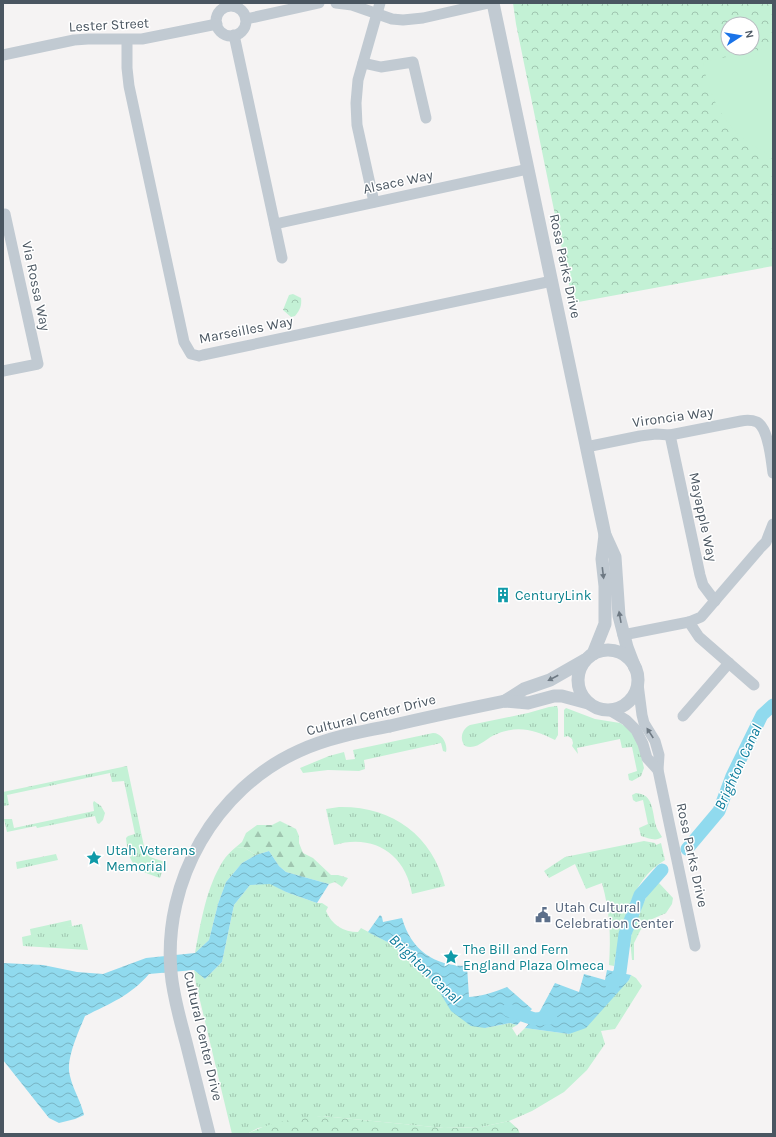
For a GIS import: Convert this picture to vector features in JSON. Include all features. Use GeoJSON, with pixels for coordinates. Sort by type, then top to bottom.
{"type":"FeatureCollection","features":[{"type":"Feature","properties":{"kind":"street"},"geometry":{"type":"LineString","coordinates":[[246,19],[319,3]]}},
{"type":"Feature","properties":{"kind":"street"},"geometry":{"type":"LineString","coordinates":[[336,3],[352,6],[392,19],[413,20],[489,3]]}},
{"type":"Feature","properties":{"kind":"street"},"geometry":{"type":"LineString","coordinates":[[374,202],[356,114],[358,80],[380,3]]}},
{"type":"Feature","properties":{"kind":"street","name":"Rosa Parks Drive"},"geometry":{"type":"LineString","coordinates":[[493,3],[605,535],[616,557],[619,616],[635,668]]}},
{"type":"Feature","properties":{"kind":"street"},"geometry":{"type":"LineString","coordinates":[[228,5],[242,10],[246,19],[245,28],[234,36],[225,34],[219,29],[217,24],[218,15],[228,5]]}},
{"type":"Feature","properties":{"kind":"street","name":"Lester Street"},"geometry":{"type":"LineString","coordinates":[[3,55],[74,40],[127,40],[156,38],[217,24]]}},
{"type":"Feature","properties":{"kind":"street"},"geometry":{"type":"LineString","coordinates":[[234,36],[282,258]]}},
{"type":"Feature","properties":{"kind":"street","name":"Marseilles Way"},"geometry":{"type":"LineString","coordinates":[[127,40],[127,68],[129,86],[184,342],[191,354],[199,356],[552,281]]}},
{"type":"Feature","properties":{"kind":"street"},"geometry":{"type":"LineString","coordinates":[[363,63],[381,67],[413,62],[426,118]]}},
{"type":"Feature","properties":{"kind":"street","name":"Alsace Way"},"geometry":{"type":"LineString","coordinates":[[275,224],[528,169]]}},
{"type":"Feature","properties":{"kind":"street","name":"Via Rossa Way"},"geometry":{"type":"LineString","coordinates":[[3,371],[38,364],[4,215]]}},
{"type":"Feature","properties":{"kind":"street","name":"Vironcia Way"},"geometry":{"type":"LineString","coordinates":[[586,447],[640,436],[656,434],[670,435],[741,421],[753,421],[758,423],[765,432],[773,473]]}},
{"type":"Feature","properties":{"kind":"street","name":"Mayapple Way"},"geometry":{"type":"LineString","coordinates":[[670,435],[700,575],[703,585],[715,601]]}},
{"type":"Feature","properties":{"kind":"street"},"geometry":{"type":"LineString","coordinates":[[624,634],[689,622],[701,617],[766,542],[773,524]]}},
{"type":"Feature","properties":{"kind":"street","name":"Rosa Parks Drive"},"geometry":{"type":"LineString","coordinates":[[590,656],[604,624],[605,586],[602,559],[605,535]]}},
{"type":"Feature","properties":{"kind":"street"},"geometry":{"type":"LineString","coordinates":[[689,622],[699,637],[754,685]]}},
{"type":"Feature","properties":{"kind":"street"},"geometry":{"type":"LineString","coordinates":[[609,650],[617,652],[624,655],[631,661],[635,668],[638,675],[636,692],[626,705],[619,709],[611,711],[595,708],[588,703],[581,693],[578,673],[582,665],[590,656],[601,651],[609,650]]}},
{"type":"Feature","properties":{"kind":"street","name":"Cultural Center Drive"},"geometry":{"type":"LineString","coordinates":[[505,701],[524,689],[550,680],[590,656]]}},
{"type":"Feature","properties":{"kind":"street"},"geometry":{"type":"LineString","coordinates":[[683,716],[729,663]]}},
{"type":"Feature","properties":{"kind":"street","name":"Rosa Parks Drive"},"geometry":{"type":"LineString","coordinates":[[638,684],[643,719],[647,729],[655,741],[659,755],[658,770],[695,946]]}},
{"type":"Feature","properties":{"kind":"street","name":"Cultural Center Drive"},"geometry":{"type":"LineString","coordinates":[[209,1134],[179,1014],[171,972],[170,956],[171,936],[177,900],[186,870],[206,832],[217,817],[240,791],[253,780],[280,761],[298,751],[322,742],[352,734],[505,701],[528,703],[554,696],[562,696],[588,703]]}},
{"type":"Feature","properties":{"kind":"street","name":"Rosa Parks Drive"},"geometry":{"type":"LineString","coordinates":[[611,711],[626,720],[636,730],[643,744],[647,758],[658,770]]}},
{"type":"Feature","properties":{"kind":"green space"},"geometry":{"type":"Polygon","coordinates":[[[513,3],[773,3],[773,266],[573,303],[513,3]]]}},
{"type":"Feature","properties":{"kind":"green space"},"geometry":{"type":"Polygon","coordinates":[[[773,47],[773,156],[746,140],[725,119],[711,92],[706,78],[703,62],[731,56],[760,56],[760,50],[773,47]]]}},
{"type":"Feature","properties":{"kind":"green space"},"geometry":{"type":"Polygon","coordinates":[[[293,294],[301,298],[301,303],[297,314],[291,317],[283,310],[289,295],[293,294]]]}},
{"type":"Feature","properties":{"kind":"green space"},"geometry":{"type":"Polygon","coordinates":[[[557,706],[558,735],[555,740],[533,731],[519,729],[497,734],[474,747],[465,746],[463,743],[462,734],[470,725],[557,706]]]}},
{"type":"Feature","properties":{"kind":"green space"},"geometry":{"type":"Polygon","coordinates":[[[566,708],[595,719],[620,723],[631,730],[639,747],[644,768],[641,776],[632,781],[629,780],[628,774],[637,771],[632,747],[622,748],[620,739],[577,748],[578,754],[572,746],[572,739],[568,736],[564,737],[564,710],[566,708]]]}},
{"type":"Feature","properties":{"kind":"green space"},"geometry":{"type":"Polygon","coordinates":[[[436,733],[442,737],[445,742],[446,752],[443,751],[441,743],[364,760],[365,769],[359,771],[328,770],[303,773],[300,768],[329,756],[344,752],[346,760],[355,759],[353,750],[436,733]]]}},
{"type":"Feature","properties":{"kind":"green space"},"geometry":{"type":"Polygon","coordinates":[[[127,766],[145,851],[150,857],[165,862],[160,878],[139,869],[131,860],[126,838],[135,834],[124,781],[112,782],[110,773],[7,795],[9,805],[3,806],[3,792],[127,766]]]}},
{"type":"Feature","properties":{"kind":"green space"},"geometry":{"type":"Polygon","coordinates":[[[636,793],[642,794],[649,800],[653,810],[656,827],[662,837],[652,839],[641,836],[639,828],[648,824],[643,800],[636,802],[633,800],[632,795],[636,793]]]}},
{"type":"Feature","properties":{"kind":"green space"},"geometry":{"type":"Polygon","coordinates":[[[94,801],[101,806],[105,813],[103,820],[99,824],[97,823],[95,816],[37,828],[36,826],[7,832],[4,819],[12,819],[14,828],[94,811],[94,801]]]}},
{"type":"Feature","properties":{"kind":"green space"},"geometry":{"type":"Polygon","coordinates":[[[339,807],[358,808],[376,812],[392,818],[407,827],[420,838],[430,852],[439,868],[445,886],[412,894],[409,880],[403,868],[395,858],[385,850],[362,842],[348,842],[334,845],[326,809],[339,807]]]}},
{"type":"Feature","properties":{"kind":"green space"},"geometry":{"type":"Polygon","coordinates":[[[280,821],[296,829],[303,853],[313,858],[331,875],[338,875],[348,878],[342,887],[335,882],[329,884],[286,872],[279,866],[269,851],[256,855],[245,848],[236,847],[242,842],[246,833],[257,825],[272,825],[280,821]]]}},
{"type":"Feature","properties":{"kind":"green space"},"geometry":{"type":"Polygon","coordinates":[[[644,841],[655,843],[656,845],[661,843],[665,860],[653,869],[643,880],[635,893],[624,921],[614,966],[609,965],[609,924],[607,904],[602,883],[586,889],[575,864],[549,878],[544,871],[565,857],[644,841]]]}},
{"type":"Feature","properties":{"kind":"green space"},"geometry":{"type":"Polygon","coordinates":[[[236,847],[245,848],[256,855],[242,863],[226,882],[218,904],[209,940],[195,953],[205,906],[212,882],[224,859],[236,847]]]}},
{"type":"Feature","properties":{"kind":"green space"},"geometry":{"type":"Polygon","coordinates":[[[56,854],[58,860],[17,869],[16,862],[56,854]]]}},
{"type":"Feature","properties":{"kind":"green space"},"geometry":{"type":"Polygon","coordinates":[[[270,883],[286,892],[317,903],[322,903],[328,907],[326,911],[328,916],[339,927],[353,932],[358,932],[361,928],[395,946],[428,977],[439,991],[485,1028],[510,1023],[517,1025],[512,1028],[517,1036],[525,1028],[569,1034],[629,980],[631,975],[636,978],[642,986],[615,1029],[601,1031],[605,1044],[587,1070],[564,1092],[532,1111],[509,1121],[481,1127],[444,1128],[322,1116],[258,1128],[247,1134],[232,1134],[196,984],[194,970],[205,979],[222,962],[234,905],[250,885],[270,883]]]}},
{"type":"Feature","properties":{"kind":"green space"},"geometry":{"type":"Polygon","coordinates":[[[659,883],[673,898],[672,904],[666,913],[650,920],[642,927],[634,943],[634,960],[632,960],[630,940],[637,916],[651,888],[659,883]]]}},
{"type":"Feature","properties":{"kind":"green space"},"geometry":{"type":"Polygon","coordinates":[[[71,920],[72,926],[68,927],[82,924],[88,950],[23,946],[22,937],[31,935],[30,929],[71,920]]]}},
{"type":"Feature","properties":{"kind":"green space"},"geometry":{"type":"Polygon","coordinates":[[[322,1116],[444,1128],[481,1127],[509,1121],[518,1129],[520,1134],[247,1134],[265,1126],[283,1121],[322,1116]]]}},
{"type":"Feature","properties":{"kind":"water"},"geometry":{"type":"Polygon","coordinates":[[[269,851],[279,866],[286,872],[329,884],[317,903],[286,892],[270,884],[250,885],[234,905],[222,962],[205,979],[194,970],[149,974],[142,982],[127,994],[85,1016],[73,1046],[69,1062],[71,1081],[84,1115],[59,1123],[49,1118],[3,1060],[3,963],[43,965],[77,972],[103,974],[146,958],[195,953],[209,940],[218,904],[226,882],[242,863],[256,855],[269,851]]]}},
{"type":"Feature","properties":{"kind":"water"},"geometry":{"type":"Polygon","coordinates":[[[380,915],[383,922],[402,918],[411,939],[426,954],[434,959],[444,963],[467,966],[469,997],[489,994],[507,987],[532,1009],[517,1025],[510,1023],[485,1028],[471,1026],[451,1011],[439,991],[412,961],[395,946],[368,932],[380,915]]]}},
{"type":"Feature","properties":{"kind":"water"},"geometry":{"type":"Polygon","coordinates":[[[607,970],[631,975],[629,980],[586,1028],[569,1034],[525,1028],[540,1011],[555,983],[579,992],[584,974],[605,980],[607,970]]]}},
{"type":"Feature","properties":{"kind":"waterway","name":"Brighton Canal"},"geometry":{"type":"LineString","coordinates":[[687,849],[719,811],[732,776],[762,715],[773,705]]}},
{"type":"Feature","properties":{"kind":"waterway","name":"Brighton Canal"},"geometry":{"type":"LineString","coordinates":[[612,986],[620,972],[625,934],[640,895],[662,870]]}},
{"type":"Feature","properties":{"kind":"waterway"},"geometry":{"type":"LineString","coordinates":[[508,1010],[534,1019],[551,1018]]}},
{"type":"Feature","properties":{"kind":"place","name":"CenturyLink"},"geometry":{"type":"Point","coordinates":[503,595]}},
{"type":"Feature","properties":{"kind":"place","name":"Utah Veterans Memorial"},"geometry":{"type":"Point","coordinates":[94,858]}},
{"type":"Feature","properties":{"kind":"place","name":"Utah Cultural Celebration Center"},"geometry":{"type":"Point","coordinates":[543,915]}},
{"type":"Feature","properties":{"kind":"place","name":"The Bill and Fern England Plaza Olmeca"},"geometry":{"type":"Point","coordinates":[451,957]}}]}
